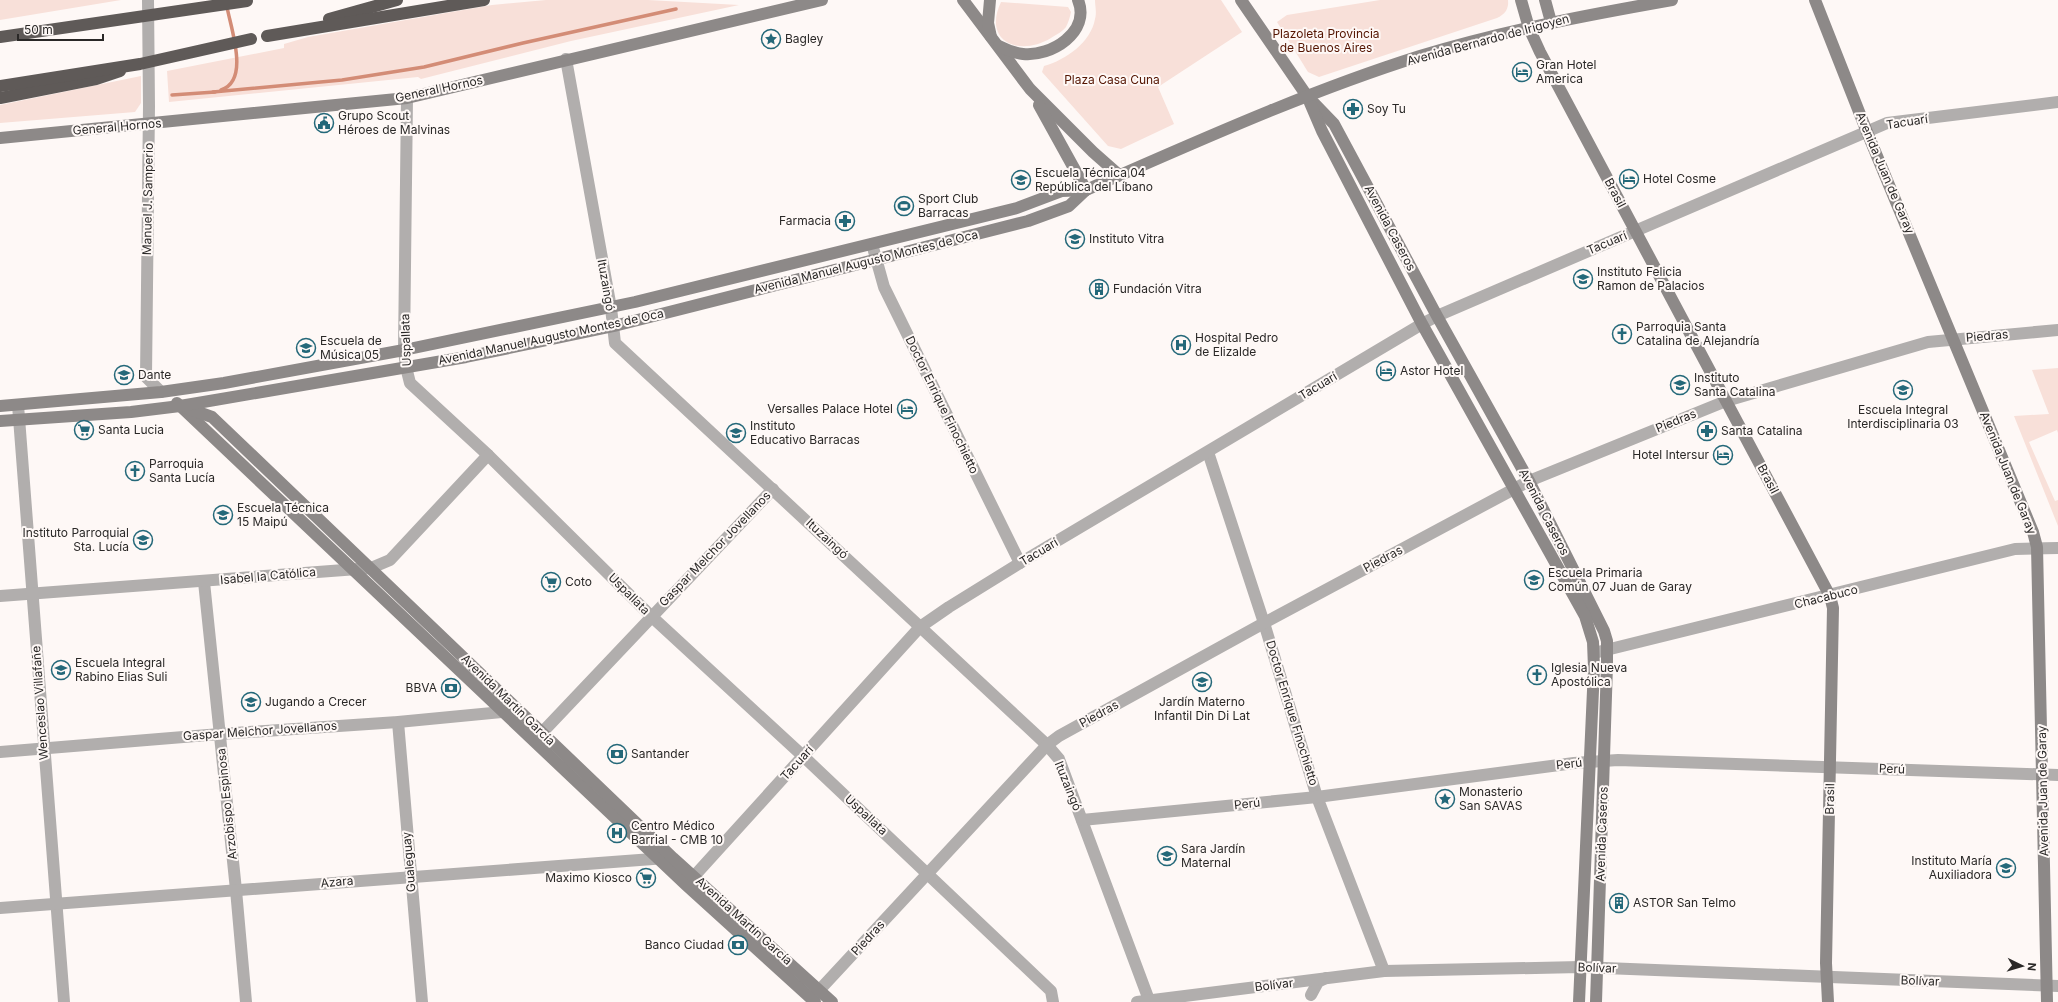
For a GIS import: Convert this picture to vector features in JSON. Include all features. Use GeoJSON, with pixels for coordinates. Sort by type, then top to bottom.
{"type":"FeatureCollection","features":[{"type":"Feature","properties":{"kind":"highway"},"geometry":{"type":"LineString","coordinates":[[0,86],[140,64],[251,40],[397,0]]}},
{"type":"Feature","properties":{"kind":"highway"},"geometry":{"type":"LineString","coordinates":[[267,36],[484,0]]}},
{"type":"Feature","properties":{"kind":"highway"},"geometry":{"type":"LineString","coordinates":[[0,37],[251,1]]}},
{"type":"Feature","properties":{"kind":"highway"},"geometry":{"type":"LineString","coordinates":[[0,98],[96,79],[140,64]]}},
{"type":"Feature","properties":{"kind":"main road","name":"General Hornos"},"geometry":{"type":"LineString","coordinates":[[0,138],[407,98],[822,0]]}},
{"type":"Feature","properties":{"kind":"main road"},"geometry":{"type":"LineString","coordinates":[[963,0],[1030,89],[1093,152],[1119,175]]}},
{"type":"Feature","properties":{"kind":"main road"},"geometry":{"type":"LineString","coordinates":[[990,0],[988,24],[993,41],[1013,52],[1024,54],[1040,53],[1055,48],[1070,37],[1078,24],[1080,17],[1078,0]]}},
{"type":"Feature","properties":{"kind":"main road","name":"Avenida Caseros"},"geometry":{"type":"LineString","coordinates":[[1241,0],[1307,96],[1334,124],[1436,316],[1529,481],[1604,631],[1607,650],[1605,761],[1596,1002]]}},
{"type":"Feature","properties":{"kind":"main road","name":"Brasil"},"geometry":{"type":"LineString","coordinates":[[1521,0],[1529,28],[1634,231],[1830,596],[1833,608],[1827,977],[1828,1002]]}},
{"type":"Feature","properties":{"kind":"main road"},"geometry":{"type":"LineString","coordinates":[[1545,0],[1551,22]]}},
{"type":"Feature","properties":{"kind":"main road","name":"Avenida Bernardo de Irigoyen"},"geometry":{"type":"LineString","coordinates":[[1307,96],[1421,56],[1551,22],[1672,0]]}},
{"type":"Feature","properties":{"kind":"main road","name":"Avenida Juan de Garay"},"geometry":{"type":"LineString","coordinates":[[1815,0],[1952,340],[2033,532],[2037,547],[2042,775],[2052,986],[2047,1002]]}},
{"type":"Feature","properties":{"kind":"main road"},"geometry":{"type":"LineString","coordinates":[[1030,89],[1073,164],[1086,190]]}},
{"type":"Feature","properties":{"kind":"main road","name":"Avenida Caseros"},"geometry":{"type":"LineString","coordinates":[[1307,96],[1322,131],[1422,324],[1516,489],[1585,616],[1591,632],[1594,653],[1579,1002]]}},
{"type":"Feature","properties":{"kind":"main road","name":"Avenida Manuel Augusto Montes de Oca"},"geometry":{"type":"LineString","coordinates":[[0,421],[131,412],[180,406],[406,367],[614,326],[1028,221],[1070,206],[1086,190],[1119,175],[1307,96]]}},
{"type":"Feature","properties":{"kind":"main road","name":"Avenida Manuel Augusto Montes de Oca"},"geometry":{"type":"LineString","coordinates":[[0,406],[161,392],[224,383],[404,350],[611,308],[1016,208],[1062,191],[1086,190]]}},
{"type":"Feature","properties":{"kind":"main road","name":"Avenida Martín García"},"geometry":{"type":"LineString","coordinates":[[161,392],[180,406],[686,885],[814,998],[832,1002]]}},
{"type":"Feature","properties":{"kind":"main road","name":"Avenida Martín García"},"geometry":{"type":"LineString","coordinates":[[180,406],[212,417],[673,858],[695,876],[814,998]]}},
{"type":"Feature","properties":{"kind":"street","name":"Manuel J. Samperio"},"geometry":{"type":"LineString","coordinates":[[148,0],[146,377],[154,387],[161,392]]}},
{"type":"Feature","properties":{"kind":"street","name":"Ituzaingó"},"geometry":{"type":"LineString","coordinates":[[566,60],[616,343],[1047,745],[1059,759],[1082,820],[1143,1001]]}},
{"type":"Feature","properties":{"kind":"street","name":"Uspallata"},"geometry":{"type":"LineString","coordinates":[[407,98],[404,350],[410,383],[488,455],[651,616],[928,873],[1051,991],[1052,1002]]}},
{"type":"Feature","properties":{"kind":"street","name":"Tacuarí"},"geometry":{"type":"LineString","coordinates":[[686,885],[920,627],[949,607],[1020,563],[1436,316],[1887,123],[2058,102]]}},
{"type":"Feature","properties":{"kind":"street","name":"Doctor Enrique Finochietto"},"geometry":{"type":"LineString","coordinates":[[872,244],[884,287],[1020,563]]}},
{"type":"Feature","properties":{"kind":"street","name":"Piedras"},"geometry":{"type":"LineString","coordinates":[[814,998],[1047,745],[1059,736],[1264,623],[1529,481],[1726,401],[1928,342],[2058,330]]}},
{"type":"Feature","properties":{"kind":"street","name":"Wenceslao Villafañe"},"geometry":{"type":"LineString","coordinates":[[18,405],[43,748],[64,1002]]}},
{"type":"Feature","properties":{"kind":"street","name":"Doctor Enrique Finochietto"},"geometry":{"type":"LineString","coordinates":[[1208,452],[1264,623],[1317,797],[1384,971]]}},
{"type":"Feature","properties":{"kind":"street","name":"Isabel la Católica"},"geometry":{"type":"LineString","coordinates":[[0,596],[204,582],[371,568],[390,560],[488,455]]}},
{"type":"Feature","properties":{"kind":"street","name":"Gaspar Melchor Jovellanos"},"geometry":{"type":"LineString","coordinates":[[534,741],[773,488]]}},
{"type":"Feature","properties":{"kind":"street","name":"Chacabuco"},"geometry":{"type":"LineString","coordinates":[[1594,653],[1830,596],[2015,549],[2037,547],[2058,548]]}},
{"type":"Feature","properties":{"kind":"street","name":"Arzobispo Espinosa"},"geometry":{"type":"LineString","coordinates":[[204,582],[246,1002]]}},
{"type":"Feature","properties":{"kind":"street","name":"Gaspar Melchor Jovellanos"},"geometry":{"type":"LineString","coordinates":[[0,752],[220,734],[398,722],[505,713],[519,710]]}},
{"type":"Feature","properties":{"kind":"street","name":"Gualeguay"},"geometry":{"type":"LineString","coordinates":[[398,722],[422,1002]]}},
{"type":"Feature","properties":{"kind":"street","name":"Perú"},"geometry":{"type":"LineString","coordinates":[[1082,820],[1317,797],[1605,761],[1830,766],[2058,775]]}},
{"type":"Feature","properties":{"kind":"street","name":"Azara"},"geometry":{"type":"LineString","coordinates":[[0,908],[410,876],[673,858]]}},
{"type":"Feature","properties":{"kind":"street","name":"Bolívar"},"geometry":{"type":"LineString","coordinates":[[1143,1001],[1384,971],[1580,967],[2052,986]]}},
{"type":"Feature","properties":{"kind":"street"},"geometry":{"type":"LineString","coordinates":[[1311,999],[1318,982],[1327,978]]}},
{"type":"Feature","properties":{"kind":"street"},"geometry":{"type":"LineString","coordinates":[[1311,980],[1311,999]]}},
{"type":"Feature","properties":{"kind":"green space"},"geometry":{"type":"Polygon","coordinates":[[[0,0],[121,0],[0,20],[0,0]]]}},
{"type":"Feature","properties":{"kind":"green space"},"geometry":{"type":"Polygon","coordinates":[[[546,0],[648,0],[739,5],[571,41],[421,79],[418,77],[169,102],[167,71],[284,48],[284,44],[308,37],[492,5],[546,0]]]}},
{"type":"Feature","properties":{"kind":"green space","name":"Plaza Casa Cuna"},"geometry":{"type":"Polygon","coordinates":[[[1095,0],[1221,0],[1242,32],[1158,87],[1174,124],[1121,149],[1108,146],[1042,72],[1044,66],[1069,55],[1083,42],[1093,27],[1096,17],[1095,0]]]}},
{"type":"Feature","properties":{"kind":"green space","name":"Plazoleta Provincia de Buenos Aires"},"geometry":{"type":"Polygon","coordinates":[[[1380,0],[1508,0],[1508,6],[1506,11],[1497,18],[1319,77],[1308,72],[1277,22],[1287,15],[1380,0]]]}},
{"type":"Feature","properties":{"kind":"green space"},"geometry":{"type":"Polygon","coordinates":[[[1001,2],[1068,7],[1071,12],[1066,27],[1055,36],[1039,44],[1017,46],[1007,42],[1000,36],[996,27],[996,16],[1001,2]]]}},
{"type":"Feature","properties":{"kind":"green space"},"geometry":{"type":"Polygon","coordinates":[[[141,76],[141,103],[135,112],[0,123],[0,105],[141,76]]]}},
{"type":"Feature","properties":{"kind":"green space"},"geometry":{"type":"Polygon","coordinates":[[[2058,368],[2058,433],[2057,430],[2029,442],[2055,501],[2058,500],[2058,526],[2014,416],[2049,414],[2032,370],[2058,368]]]}},
{"type":"Feature","properties":{"kind":"waterway"},"geometry":{"type":"LineString","coordinates":[[221,90],[230,85],[235,76],[237,66],[235,41],[227,7]]}},
{"type":"Feature","properties":{"kind":"waterway"},"geometry":{"type":"LineString","coordinates":[[213,92],[342,80],[424,67],[676,9]]}},
{"type":"Feature","properties":{"kind":"waterway"},"geometry":{"type":"LineString","coordinates":[[172,95],[215,92]]}},
{"type":"Feature","properties":{"kind":"place","name":"Bagley"},"geometry":{"type":"Point","coordinates":[771,39]}},
{"type":"Feature","properties":{"kind":"place","name":"Gran Hotel America"},"geometry":{"type":"Point","coordinates":[1522,72]}},
{"type":"Feature","properties":{"kind":"place","name":"Soy Tu"},"geometry":{"type":"Point","coordinates":[1353,109]}},
{"type":"Feature","properties":{"kind":"place","name":"Grupo Scout Héroes de Malvinas"},"geometry":{"type":"Point","coordinates":[324,123]}},
{"type":"Feature","properties":{"kind":"place","name":"Hotel Cosme"},"geometry":{"type":"Point","coordinates":[1629,179]}},
{"type":"Feature","properties":{"kind":"place","name":"Escuela Técnica 04 República del Líbano"},"geometry":{"type":"Point","coordinates":[1021,180]}},
{"type":"Feature","properties":{"kind":"place","name":"Sport Club Barracas"},"geometry":{"type":"Point","coordinates":[904,206]}},
{"type":"Feature","properties":{"kind":"place","name":"Farmacia"},"geometry":{"type":"Point","coordinates":[845,221]}},
{"type":"Feature","properties":{"kind":"place","name":"Instituto Vitra"},"geometry":{"type":"Point","coordinates":[1075,239]}},
{"type":"Feature","properties":{"kind":"place","name":"Instituto Felicia Ramon de Palacios"},"geometry":{"type":"Point","coordinates":[1583,279]}},
{"type":"Feature","properties":{"kind":"place","name":"Fundación Vitra"},"geometry":{"type":"Point","coordinates":[1099,289]}},
{"type":"Feature","properties":{"kind":"place","name":"Parroquia Santa Catalina de Alejandría"},"geometry":{"type":"Point","coordinates":[1622,334]}},
{"type":"Feature","properties":{"kind":"place","name":"Hospital Pedro de Elizalde"},"geometry":{"type":"Point","coordinates":[1181,345]}},
{"type":"Feature","properties":{"kind":"place","name":"Escuela de Música 05"},"geometry":{"type":"Point","coordinates":[306,348]}},
{"type":"Feature","properties":{"kind":"place","name":"Astor Hotel"},"geometry":{"type":"Point","coordinates":[1386,371]}},
{"type":"Feature","properties":{"kind":"place","name":"Dante"},"geometry":{"type":"Point","coordinates":[124,375]}},
{"type":"Feature","properties":{"kind":"place","name":"Instituto Santa Catalina"},"geometry":{"type":"Point","coordinates":[1680,385]}},
{"type":"Feature","properties":{"kind":"place","name":"Escuela Integral Interdisciplinaria 03"},"geometry":{"type":"Point","coordinates":[1903,390]}},
{"type":"Feature","properties":{"kind":"place","name":"Versalles Palace Hotel"},"geometry":{"type":"Point","coordinates":[907,409]}},
{"type":"Feature","properties":{"kind":"place","name":"Santa Lucia"},"geometry":{"type":"Point","coordinates":[84,430]}},
{"type":"Feature","properties":{"kind":"place","name":"Santa Catalina"},"geometry":{"type":"Point","coordinates":[1707,431]}},
{"type":"Feature","properties":{"kind":"place","name":"Instituto Educativo Barracas"},"geometry":{"type":"Point","coordinates":[736,433]}},
{"type":"Feature","properties":{"kind":"place","name":"Hotel Intersur"},"geometry":{"type":"Point","coordinates":[1723,455]}},
{"type":"Feature","properties":{"kind":"place","name":"Parroquia Santa Lucía"},"geometry":{"type":"Point","coordinates":[135,471]}},
{"type":"Feature","properties":{"kind":"place","name":"Escuela Técnica 15 Maipú"},"geometry":{"type":"Point","coordinates":[223,515]}},
{"type":"Feature","properties":{"kind":"place","name":"Instituto Parroquial Sta. Lucía"},"geometry":{"type":"Point","coordinates":[143,540]}},
{"type":"Feature","properties":{"kind":"place","name":"Escuela Primaria Común 07 Juan de Garay"},"geometry":{"type":"Point","coordinates":[1534,580]}},
{"type":"Feature","properties":{"kind":"place","name":"Coto"},"geometry":{"type":"Point","coordinates":[551,582]}},
{"type":"Feature","properties":{"kind":"place","name":"Escuela Integral Rabino Elias Suli"},"geometry":{"type":"Point","coordinates":[61,670]}},
{"type":"Feature","properties":{"kind":"place","name":"Iglesia Nueva Apostólica"},"geometry":{"type":"Point","coordinates":[1537,675]}},
{"type":"Feature","properties":{"kind":"place","name":"Jardín Materno Infantil Din Di Lat"},"geometry":{"type":"Point","coordinates":[1202,682]}},
{"type":"Feature","properties":{"kind":"place","name":"BBVA"},"geometry":{"type":"Point","coordinates":[451,688]}},
{"type":"Feature","properties":{"kind":"place","name":"Jugando a Crecer"},"geometry":{"type":"Point","coordinates":[251,702]}},
{"type":"Feature","properties":{"kind":"place","name":"Santander"},"geometry":{"type":"Point","coordinates":[617,754]}},
{"type":"Feature","properties":{"kind":"place","name":"Monasterio San SAVAS"},"geometry":{"type":"Point","coordinates":[1445,799]}},
{"type":"Feature","properties":{"kind":"place","name":"Centro Médico Barrial - CMB 10"},"geometry":{"type":"Point","coordinates":[617,833]}},
{"type":"Feature","properties":{"kind":"place","name":"Sara Jardín Maternal"},"geometry":{"type":"Point","coordinates":[1167,856]}},
{"type":"Feature","properties":{"kind":"place","name":"Instituto María Auxiliadora"},"geometry":{"type":"Point","coordinates":[2006,868]}},
{"type":"Feature","properties":{"kind":"place","name":"Maximo Kiosco"},"geometry":{"type":"Point","coordinates":[646,878]}},
{"type":"Feature","properties":{"kind":"place","name":"ASTOR San Telmo"},"geometry":{"type":"Point","coordinates":[1619,903]}},
{"type":"Feature","properties":{"kind":"place","name":"Banco Ciudad"},"geometry":{"type":"Point","coordinates":[738,945]}}]}
